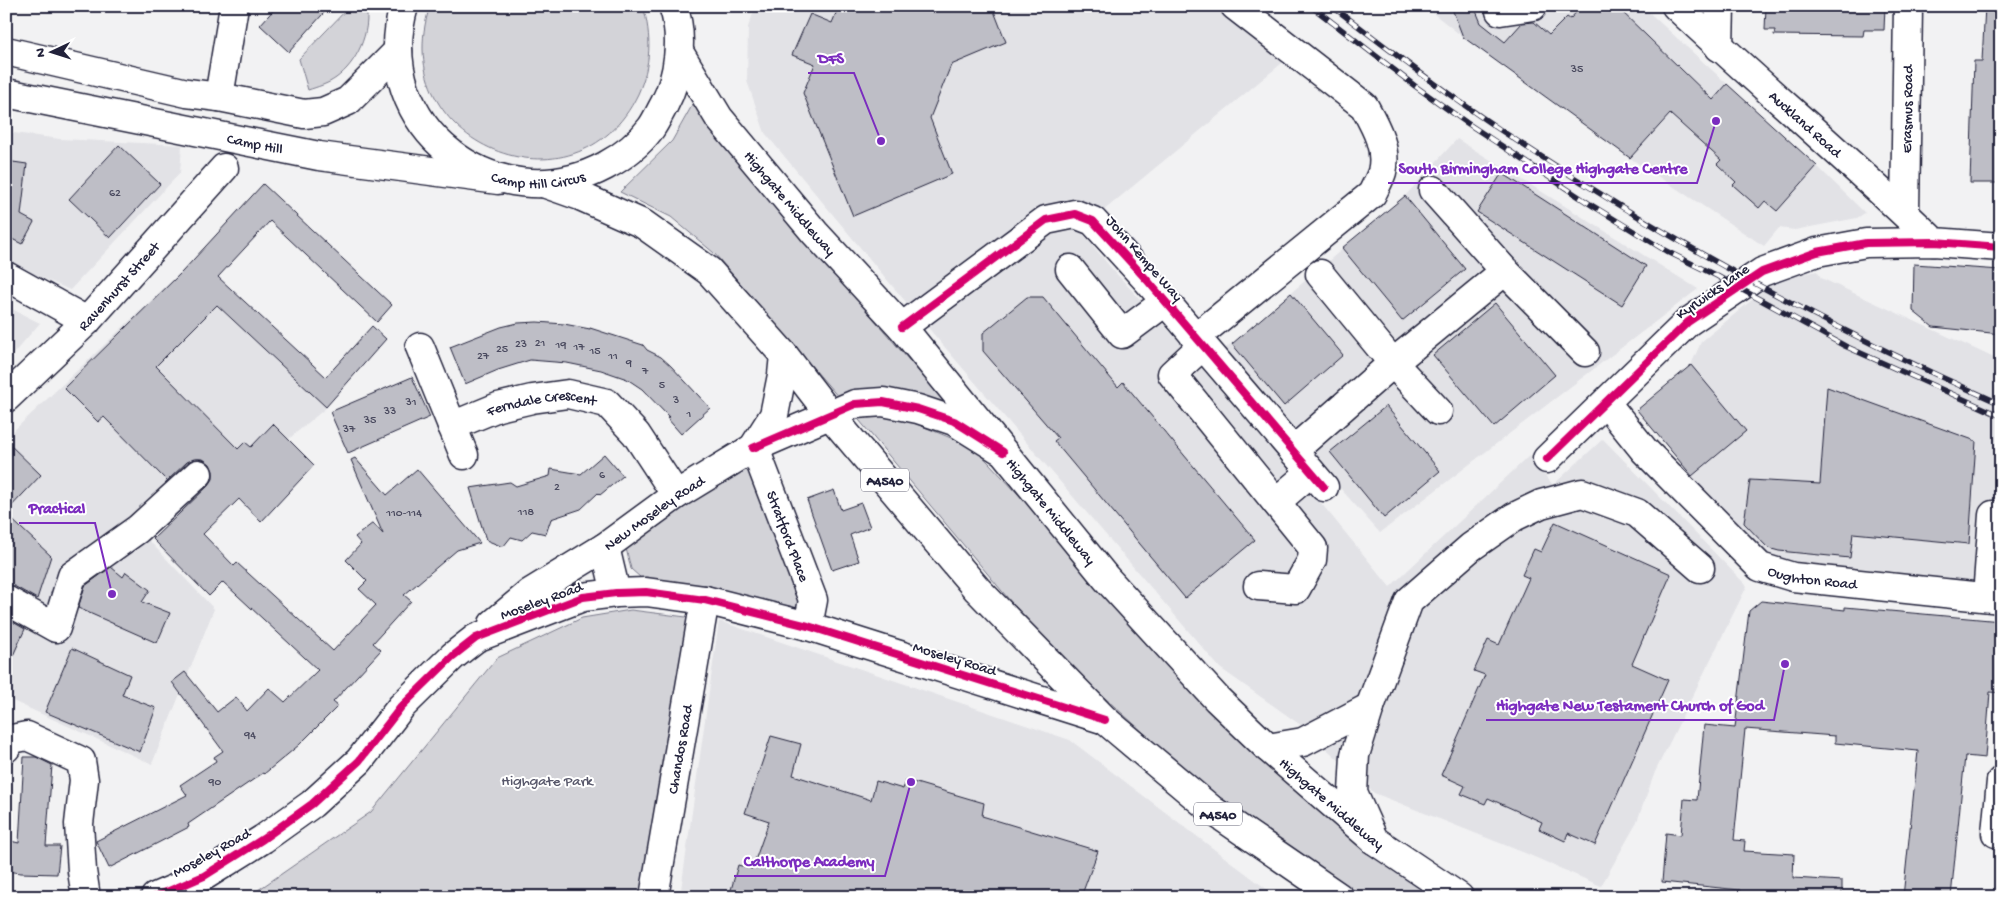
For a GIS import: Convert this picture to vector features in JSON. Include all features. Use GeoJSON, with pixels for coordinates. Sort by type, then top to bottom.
{"type":"FeatureCollection","features":[{"type":"Feature","properties":{"kind":"main road"},"geometry":{"type":"LineString","coordinates":[[220,97],[234,6]]}},
{"type":"Feature","properties":{"kind":"main road"},"geometry":{"type":"LineString","coordinates":[[1235,6],[1364,106],[1376,127],[1383,146],[1382,172],[1372,194],[1199,342],[1172,374],[1312,545],[1314,553],[1312,560],[1296,589],[1258,586]]}},
{"type":"Feature","properties":{"kind":"main road"},"geometry":{"type":"LineString","coordinates":[[1500,11],[1533,6]]}},
{"type":"Feature","properties":{"kind":"main road","name":"Auckland Road"},"geometry":{"type":"LineString","coordinates":[[1676,6],[1878,187],[1934,242]]}},
{"type":"Feature","properties":{"kind":"main road"},"geometry":{"type":"LineString","coordinates":[[1720,6],[1720,47]]}},
{"type":"Feature","properties":{"kind":"main road","name":"Erasmus Road"},"geometry":{"type":"LineString","coordinates":[[1904,213],[1908,6]]}},
{"type":"Feature","properties":{"kind":"main road","name":"Camp Hill Circus"},"geometry":{"type":"LineString","coordinates":[[398,12],[398,51],[402,76],[410,101],[422,123],[438,143],[458,159],[480,172],[504,180],[525,184],[546,184],[586,176],[622,157],[651,128],[671,92],[679,52],[677,9]]}},
{"type":"Feature","properties":{"kind":"main road"},"geometry":{"type":"LineString","coordinates":[[6,51],[187,93],[220,97],[304,114],[323,112],[348,101],[398,51]]}},
{"type":"Feature","properties":{"kind":"main road","name":"Highgate Middleway"},"geometry":{"type":"LineString","coordinates":[[679,52],[719,118],[815,233],[902,327],[1106,578],[1217,699],[1268,748],[1374,840],[1459,897]]}},
{"type":"Feature","properties":{"kind":"main road","name":"Camp Hill"},"geometry":{"type":"LineString","coordinates":[[6,93],[319,156],[504,180]]}},
{"type":"Feature","properties":{"kind":"main road","name":"Ravenhurst Street"},"geometry":{"type":"LineString","coordinates":[[6,398],[88,321],[224,168]]}},
{"type":"Feature","properties":{"kind":"main road","name":"A4540"},"geometry":{"type":"LineString","coordinates":[[546,184],[580,196],[643,224],[709,270],[784,355],[830,416],[976,588],[1105,720],[1212,810],[1339,897]]}},
{"type":"Feature","properties":{"kind":"main road"},"geometry":{"type":"LineString","coordinates":[[1433,190],[1505,271],[1585,352]]}},
{"type":"Feature","properties":{"kind":"main road","name":"John Kempe Way"},"geometry":{"type":"LineString","coordinates":[[902,327],[1046,220],[1075,214],[1093,221],[1318,480],[1276,502]]}},
{"type":"Feature","properties":{"kind":"main road","name":"Kyrwicks Lane"},"geometry":{"type":"LineString","coordinates":[[1547,459],[1688,322],[1762,272],[1816,252],[1866,243],[1934,242],[2001,247]]}},
{"type":"Feature","properties":{"kind":"main road"},"geometry":{"type":"LineString","coordinates":[[1070,269],[1122,334],[1165,302]]}},
{"type":"Feature","properties":{"kind":"main road"},"geometry":{"type":"LineString","coordinates":[[1293,451],[1393,363],[1505,271]]}},
{"type":"Feature","properties":{"kind":"main road"},"geometry":{"type":"LineString","coordinates":[[1320,274],[1393,363],[1438,411]]}},
{"type":"Feature","properties":{"kind":"main road"},"geometry":{"type":"LineString","coordinates":[[6,276],[88,321]]}},
{"type":"Feature","properties":{"kind":"main road"},"geometry":{"type":"LineString","coordinates":[[420,347],[464,455]]}},
{"type":"Feature","properties":{"kind":"main road","name":"New Moseley Road"},"geometry":{"type":"LineString","coordinates":[[476,638],[530,593],[605,547],[676,495],[753,448],[774,415],[784,355]]}},
{"type":"Feature","properties":{"kind":"main road","name":"Ferndale Crescent"},"geometry":{"type":"LineString","coordinates":[[452,426],[498,407],[532,399],[568,394],[607,402],[636,434],[676,495]]}},
{"type":"Feature","properties":{"kind":"main road"},"geometry":{"type":"LineString","coordinates":[[753,448],[855,404],[883,402],[918,409],[954,421],[1003,452]]}},
{"type":"Feature","properties":{"kind":"main road","name":"Oughton Road"},"geometry":{"type":"LineString","coordinates":[[1606,403],[1644,450],[1760,568],[1793,577],[1994,598]]}},
{"type":"Feature","properties":{"kind":"main road","name":"Stratford Place"},"geometry":{"type":"LineString","coordinates":[[753,448],[759,459],[813,600],[808,626]]}},
{"type":"Feature","properties":{"kind":"main road"},"geometry":{"type":"LineString","coordinates":[[6,600],[56,628],[72,576],[138,529],[198,474]]}},
{"type":"Feature","properties":{"kind":"main road"},"geometry":{"type":"LineString","coordinates":[[1374,840],[1353,793],[1355,755],[1370,707],[1409,601],[1471,547],[1514,517],[1541,504],[1582,493],[1637,513],[1700,568]]}},
{"type":"Feature","properties":{"kind":"main road"},"geometry":{"type":"LineString","coordinates":[[1994,598],[1993,515],[2001,516]]}},
{"type":"Feature","properties":{"kind":"main road"},"geometry":{"type":"LineString","coordinates":[[605,547],[616,592]]}},
{"type":"Feature","properties":{"kind":"main road","name":"Moseley Road"},"geometry":{"type":"LineString","coordinates":[[155,897],[204,876],[263,839],[312,804],[359,761],[401,707],[453,656],[476,638],[583,597],[616,592],[646,592],[705,600],[808,626],[1105,720]]}},
{"type":"Feature","properties":{"kind":"main road","name":"Chandos Road"},"geometry":{"type":"LineString","coordinates":[[654,897],[705,600]]}},
{"type":"Feature","properties":{"kind":"main road"},"geometry":{"type":"LineString","coordinates":[[1268,748],[1303,742],[1370,707]]}},
{"type":"Feature","properties":{"kind":"main road"},"geometry":{"type":"LineString","coordinates":[[6,748],[12,739],[27,736],[81,760],[84,780],[79,824],[86,897]]}},
{"type":"Feature","properties":{"kind":"main road"},"geometry":{"type":"LineString","coordinates":[[1996,832],[2001,781]]}},
{"type":"Feature","properties":{"kind":"shaded area"},"geometry":{"type":"Polygon","coordinates":[[[756,6],[1257,6],[1305,44],[1080,230],[1112,269],[1256,424],[1390,587],[1529,456],[1553,485],[1603,439],[1747,586],[1655,772],[1636,824],[1601,886],[1525,853],[1374,793],[1302,726],[1220,668],[888,281],[765,133],[747,81],[748,27],[756,6]]]}},
{"type":"Feature","properties":{"kind":"shaded area"},"geometry":{"type":"Polygon","coordinates":[[[1424,6],[1642,6],[1817,166],[1865,213],[1857,218],[1795,230],[1779,228],[1764,246],[1630,158],[1463,37],[1424,6]]]}},
{"type":"Feature","properties":{"kind":"shaded area"},"geometry":{"type":"Polygon","coordinates":[[[6,132],[60,139],[182,145],[180,173],[70,290],[6,262],[6,132]]]}},
{"type":"Feature","properties":{"kind":"shaded area"},"geometry":{"type":"Polygon","coordinates":[[[1457,139],[1698,289],[1380,533],[1220,353],[1405,196],[1457,139]]]}},
{"type":"Feature","properties":{"kind":"shaded area"},"geometry":{"type":"Polygon","coordinates":[[[1817,271],[1821,278],[2001,361],[2001,583],[1950,578],[1847,574],[1763,556],[1637,410],[1691,365],[1701,342],[1776,280],[1817,271]]]}},
{"type":"Feature","properties":{"kind":"shaded area"},"geometry":{"type":"Polygon","coordinates":[[[181,272],[327,407],[229,489],[197,457],[170,483],[111,532],[138,529],[214,609],[152,764],[6,698],[6,438],[181,272]]]}},
{"type":"Feature","properties":{"kind":"shaded area"},"geometry":{"type":"Polygon","coordinates":[[[6,306],[40,323],[6,362],[6,306]]]}},
{"type":"Feature","properties":{"kind":"shaded area"},"geometry":{"type":"Polygon","coordinates":[[[719,621],[1070,740],[1277,897],[680,897],[719,621]]]}},
{"type":"Feature","properties":{"kind":"green space"},"geometry":{"type":"Polygon","coordinates":[[[350,6],[366,6],[366,26],[361,46],[344,72],[326,84],[308,90],[299,59],[350,6]]]}},
{"type":"Feature","properties":{"kind":"green space"},"geometry":{"type":"Polygon","coordinates":[[[430,6],[643,6],[649,40],[646,72],[638,94],[610,133],[573,154],[533,159],[494,150],[460,128],[435,96],[423,55],[430,6]]]}},
{"type":"Feature","properties":{"kind":"green space"},"geometry":{"type":"Polygon","coordinates":[[[694,102],[767,194],[949,407],[840,399],[714,253],[671,217],[620,192],[672,141],[694,102]]]}},
{"type":"Feature","properties":{"kind":"green space"},"geometry":{"type":"Polygon","coordinates":[[[854,414],[905,419],[975,448],[1060,539],[1440,897],[1364,897],[1201,784],[1067,664],[1012,603],[854,414]]]}},
{"type":"Feature","properties":{"kind":"green space"},"geometry":{"type":"Polygon","coordinates":[[[748,462],[802,593],[799,609],[753,602],[641,578],[631,569],[625,544],[748,462]]]}},
{"type":"Feature","properties":{"kind":"green space","name":"Highgate Park"},"geometry":{"type":"Polygon","coordinates":[[[631,610],[694,618],[644,897],[248,897],[371,812],[497,658],[582,618],[631,610]]]}},
{"type":"Feature","properties":{"kind":"building"},"geometry":{"type":"Polygon","coordinates":[[[277,6],[330,6],[289,52],[260,25],[277,6]]]}},
{"type":"Feature","properties":{"kind":"building"},"geometry":{"type":"Polygon","coordinates":[[[839,6],[992,6],[1006,42],[951,65],[930,118],[952,174],[853,216],[803,93],[815,64],[792,55],[810,14],[832,23],[839,6]]]}},
{"type":"Feature","properties":{"kind":"building"},"geometry":{"type":"Polygon","coordinates":[[[1451,6],[1474,6],[1481,23],[1505,42],[1522,23],[1534,22],[1549,35],[1567,17],[1570,19],[1582,6],[1616,6],[1713,100],[1727,84],[1817,166],[1777,211],[1765,201],[1759,208],[1733,185],[1736,182],[1717,164],[1721,160],[1670,114],[1630,158],[1463,37],[1451,6]]]}},
{"type":"Feature","properties":{"kind":"building"},"geometry":{"type":"Polygon","coordinates":[[[1766,6],[1885,6],[1884,30],[1864,30],[1863,36],[1774,35],[1775,30],[1765,30],[1766,6]]]}},
{"type":"Feature","properties":{"kind":"building"},"geometry":{"type":"Polygon","coordinates":[[[1985,6],[2001,6],[2001,183],[1970,183],[1974,61],[1982,61],[1985,6]]]}},
{"type":"Feature","properties":{"kind":"building"},"geometry":{"type":"Polygon","coordinates":[[[119,145],[160,184],[110,238],[69,199],[119,145]]]}},
{"type":"Feature","properties":{"kind":"building"},"geometry":{"type":"Polygon","coordinates":[[[6,161],[27,164],[21,215],[34,222],[22,244],[6,236],[6,161]]]}},
{"type":"Feature","properties":{"kind":"building"},"geometry":{"type":"Polygon","coordinates":[[[1502,173],[1646,266],[1622,305],[1477,212],[1502,173]]]}},
{"type":"Feature","properties":{"kind":"building"},"geometry":{"type":"Polygon","coordinates":[[[263,184],[392,305],[377,322],[270,221],[218,277],[326,377],[372,326],[386,339],[326,407],[217,305],[156,366],[238,449],[245,442],[251,447],[273,424],[314,465],[261,522],[239,499],[203,534],[234,566],[237,563],[333,651],[376,605],[359,589],[367,581],[346,560],[361,544],[355,537],[373,523],[383,534],[351,460],[355,458],[387,495],[417,469],[480,543],[457,550],[404,595],[411,601],[373,643],[381,650],[333,702],[338,706],[299,745],[264,774],[188,824],[189,827],[109,868],[96,841],[187,795],[180,785],[216,761],[214,757],[223,751],[172,682],[185,672],[217,712],[236,697],[247,711],[269,688],[285,702],[318,670],[223,582],[209,596],[153,539],[209,485],[213,479],[213,471],[210,464],[203,459],[194,459],[187,462],[167,481],[104,417],[98,422],[64,388],[182,272],[263,184]]]}},
{"type":"Feature","properties":{"kind":"building"},"geometry":{"type":"Polygon","coordinates":[[[1405,196],[1465,269],[1402,321],[1342,248],[1405,196]]]}},
{"type":"Feature","properties":{"kind":"building"},"geometry":{"type":"Polygon","coordinates":[[[1914,264],[2001,270],[2001,334],[1933,327],[1913,311],[1914,264]]]}},
{"type":"Feature","properties":{"kind":"building"},"geometry":{"type":"Polygon","coordinates":[[[1291,293],[1343,355],[1284,406],[1232,344],[1291,293]]]}},
{"type":"Feature","properties":{"kind":"building"},"geometry":{"type":"Polygon","coordinates":[[[1027,297],[1043,297],[1118,387],[1123,382],[1255,540],[1185,598],[1054,441],[1058,438],[983,351],[983,333],[1027,297]]]}},
{"type":"Feature","properties":{"kind":"building"},"geometry":{"type":"Polygon","coordinates":[[[1495,303],[1555,375],[1494,427],[1433,355],[1495,303]]]}},
{"type":"Feature","properties":{"kind":"building"},"geometry":{"type":"Polygon","coordinates":[[[537,322],[590,328],[643,345],[647,350],[661,357],[671,366],[710,408],[681,434],[667,418],[669,417],[642,389],[627,379],[601,370],[567,363],[530,360],[498,370],[465,384],[450,347],[501,327],[518,323],[537,322]]]}},
{"type":"Feature","properties":{"kind":"building"},"geometry":{"type":"Polygon","coordinates":[[[1691,365],[1746,431],[1692,476],[1637,410],[1691,365]]]}},
{"type":"Feature","properties":{"kind":"building"},"geometry":{"type":"Polygon","coordinates":[[[412,377],[430,417],[348,453],[330,412],[412,377]]]}},
{"type":"Feature","properties":{"kind":"building"},"geometry":{"type":"Polygon","coordinates":[[[1827,387],[1976,441],[1969,544],[1853,533],[1850,558],[1779,551],[1768,548],[1744,523],[1750,480],[1820,484],[1827,387]]]}},
{"type":"Feature","properties":{"kind":"building"},"geometry":{"type":"Polygon","coordinates":[[[1386,406],[1440,471],[1384,518],[1330,452],[1386,406]]]}},
{"type":"Feature","properties":{"kind":"building"},"geometry":{"type":"Polygon","coordinates":[[[6,441],[41,475],[6,512],[6,441]]]}},
{"type":"Feature","properties":{"kind":"building"},"geometry":{"type":"Polygon","coordinates":[[[604,454],[623,476],[600,495],[598,493],[581,509],[551,519],[546,534],[532,531],[522,540],[511,537],[503,547],[486,540],[470,488],[510,482],[516,486],[550,476],[551,469],[581,474],[604,454]]]}},
{"type":"Feature","properties":{"kind":"building"},"geometry":{"type":"Polygon","coordinates":[[[834,490],[841,510],[861,503],[870,527],[850,535],[859,561],[832,570],[807,500],[834,490]]]}},
{"type":"Feature","properties":{"kind":"building"},"geometry":{"type":"Polygon","coordinates":[[[6,514],[51,556],[37,599],[14,586],[6,584],[6,514]]]}},
{"type":"Feature","properties":{"kind":"building"},"geometry":{"type":"Polygon","coordinates":[[[1555,522],[1671,574],[1632,664],[1668,680],[1595,845],[1568,833],[1565,841],[1539,829],[1542,822],[1488,798],[1485,804],[1461,794],[1465,786],[1441,775],[1485,675],[1474,671],[1488,640],[1499,645],[1529,578],[1522,575],[1534,549],[1541,552],[1555,522]]]}},
{"type":"Feature","properties":{"kind":"building"},"geometry":{"type":"Polygon","coordinates":[[[111,567],[123,577],[126,572],[150,590],[142,602],[170,613],[157,643],[78,608],[85,586],[111,567]]]}},
{"type":"Feature","properties":{"kind":"building"},"geometry":{"type":"Polygon","coordinates":[[[1761,601],[1845,610],[1845,607],[2001,621],[2001,693],[1990,692],[1985,758],[1965,756],[1951,897],[1903,897],[1918,751],[1835,743],[1835,736],[1745,729],[1734,840],[1745,841],[1744,851],[1794,854],[1793,878],[1842,881],[1842,897],[1740,897],[1740,890],[1662,882],[1666,833],[1681,835],[1684,799],[1697,800],[1704,725],[1735,728],[1749,611],[1761,601]]]}},
{"type":"Feature","properties":{"kind":"building"},"geometry":{"type":"Polygon","coordinates":[[[6,618],[25,629],[6,671],[6,618]]]}},
{"type":"Feature","properties":{"kind":"building"},"geometry":{"type":"Polygon","coordinates":[[[72,648],[130,675],[122,695],[156,708],[140,752],[45,712],[72,648]]]}},
{"type":"Feature","properties":{"kind":"building"},"geometry":{"type":"Polygon","coordinates":[[[771,736],[801,744],[793,775],[871,800],[876,781],[903,789],[906,780],[984,803],[982,816],[1098,851],[1081,897],[729,897],[738,865],[752,869],[769,821],[745,813],[771,736]]]}},
{"type":"Feature","properties":{"kind":"building"},"geometry":{"type":"Polygon","coordinates":[[[24,757],[36,757],[52,765],[46,846],[60,846],[57,874],[6,871],[6,840],[19,843],[24,757]]]}},
{"type":"Feature","properties":{"kind":"railway"},"geometry":{"type":"LineString","coordinates":[[1311,6],[1415,86],[1467,123],[1593,206],[1666,251],[1717,276],[1845,346],[2001,416]]}},
{"type":"Feature","properties":{"kind":"railway"},"geometry":{"type":"LineString","coordinates":[[1332,6],[1478,115],[1620,206],[1807,311],[2001,404]]}},
{"type":"Feature","properties":{"kind":"cycle path"},"geometry":{"type":"LineString","coordinates":[[902,327],[1046,220],[1075,214],[1093,221],[1147,280],[1324,487]]}},
{"type":"Feature","properties":{"kind":"cycle path"},"geometry":{"type":"LineString","coordinates":[[1547,459],[1688,322],[1762,272],[1817,252],[1866,243],[1934,242],[2001,247]]}},
{"type":"Feature","properties":{"kind":"cycle path"},"geometry":{"type":"LineString","coordinates":[[753,448],[855,404],[883,402],[918,409],[954,421],[1003,452]]}},
{"type":"Feature","properties":{"kind":"cycle path"},"geometry":{"type":"LineString","coordinates":[[155,897],[204,876],[263,839],[312,804],[359,761],[401,707],[453,656],[476,638],[583,597],[646,592],[705,600],[808,626],[1105,720]]}},
{"type":"Feature","properties":{"kind":"place","name":"South Birmingham College Highgate Centre"},"geometry":{"type":"Point","coordinates":[1716,121]}},
{"type":"Feature","properties":{"kind":"place","name":"DFS"},"geometry":{"type":"Point","coordinates":[881,141]}},
{"type":"Feature","properties":{"kind":"place","name":"Practical"},"geometry":{"type":"Point","coordinates":[112,594]}},
{"type":"Feature","properties":{"kind":"place","name":"Highgate New Testament Church of God"},"geometry":{"type":"Point","coordinates":[1785,664]}},
{"type":"Feature","properties":{"kind":"place","name":"Calthorpe Academy"},"geometry":{"type":"Point","coordinates":[911,782]}}]}
